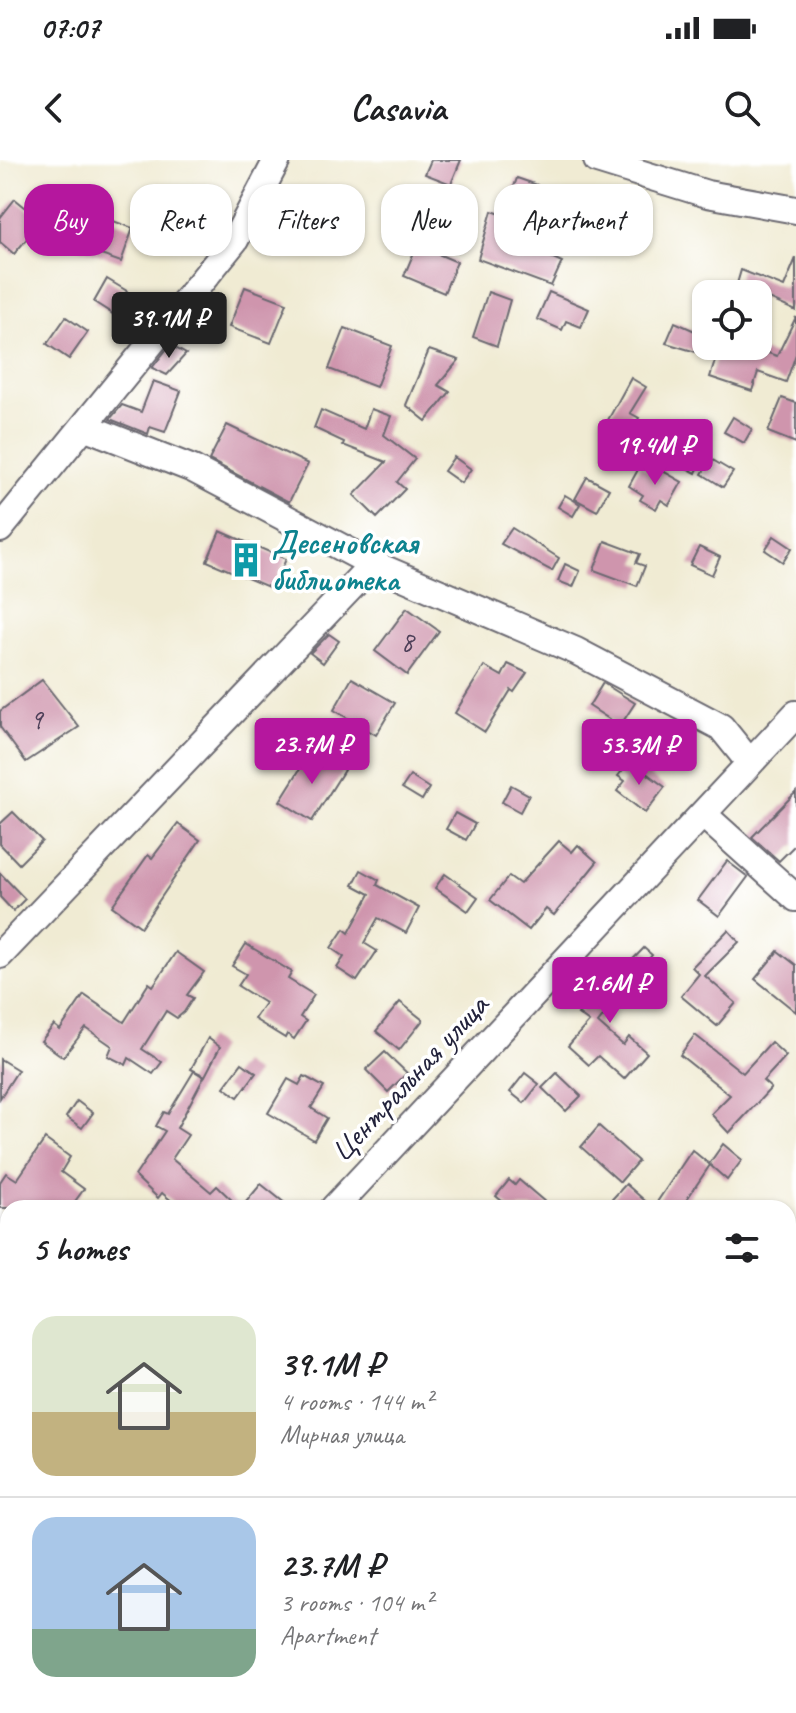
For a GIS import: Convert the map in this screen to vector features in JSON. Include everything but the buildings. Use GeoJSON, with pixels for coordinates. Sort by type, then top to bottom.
{"type":"FeatureCollection","features":[{"type":"Feature","properties":{"kind":"street"},"geometry":{"type":"LineString","coordinates":[[0,529],[235,240],[277,160]]}},
{"type":"Feature","properties":{"kind":"street"},"geometry":{"type":"LineString","coordinates":[[597,160],[707,194],[796,210]]}},
{"type":"Feature","properties":{"kind":"street"},"geometry":{"type":"LineString","coordinates":[[86,427],[193,469],[373,564],[576,651],[721,727],[750,763]]}},
{"type":"Feature","properties":{"kind":"street"},"geometry":{"type":"LineString","coordinates":[[0,955],[373,564]]}},
{"type":"Feature","properties":{"kind":"street","name":"Центральная улица"},"geometry":{"type":"LineString","coordinates":[[342,1200],[705,816],[796,714]]}},
{"type":"Feature","properties":{"kind":"street"},"geometry":{"type":"LineString","coordinates":[[705,816],[796,898]]}},
{"type":"Feature","properties":{"kind":"place","name":"Десеновская библиотека"},"geometry":{"type":"Point","coordinates":[246,560]}}]}
